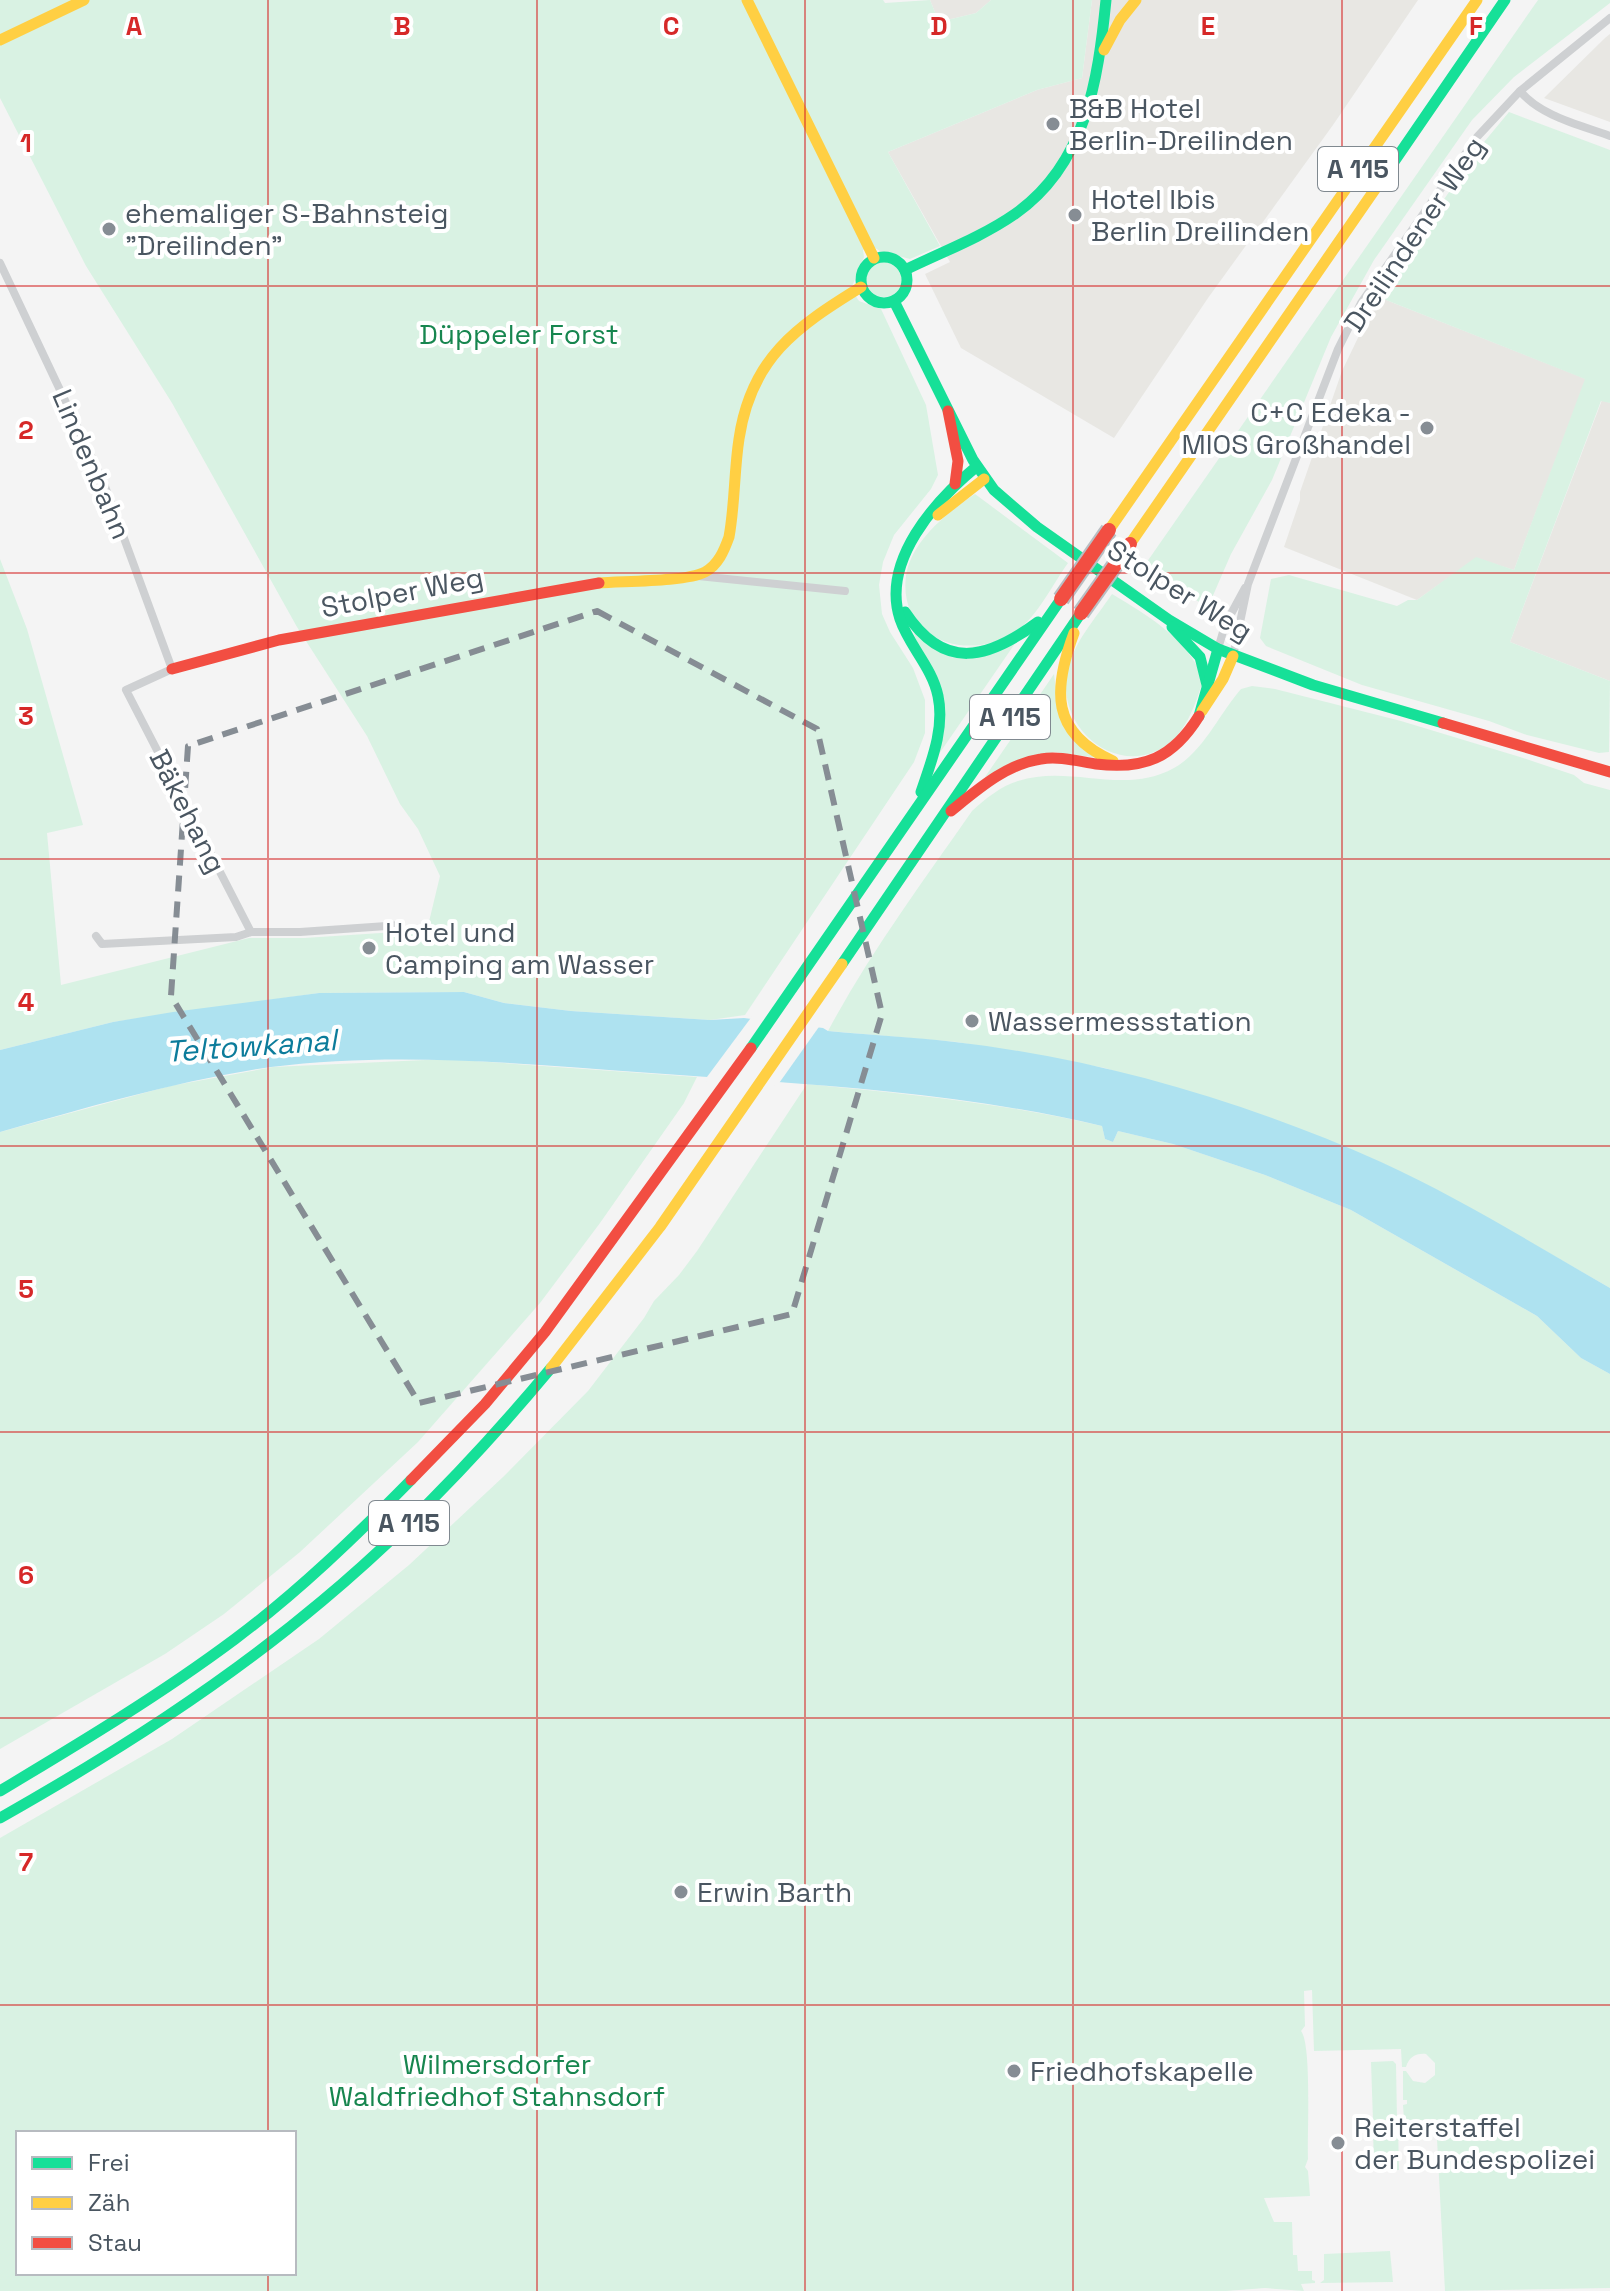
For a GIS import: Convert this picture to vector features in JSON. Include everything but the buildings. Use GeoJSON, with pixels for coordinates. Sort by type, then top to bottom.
{"type":"FeatureCollection","features":[{"type":"Feature","properties":{"kind":"main road"},"geometry":{"type":"LineString","coordinates":[[0,40],[84,0]]}},
{"type":"Feature","properties":{"kind":"main road"},"geometry":{"type":"LineString","coordinates":[[747,0],[874,258]]}},
{"type":"Feature","properties":{"kind":"main road"},"geometry":{"type":"LineString","coordinates":[[905,270],[1001,222],[1042,193],[1075,148],[1089,109],[1106,0]]}},
{"type":"Feature","properties":{"kind":"main road"},"geometry":{"type":"LineString","coordinates":[[1099,58],[1120,20],[1136,0]]}},
{"type":"Feature","properties":{"kind":"main road","name":"A 115"},"geometry":{"type":"LineString","coordinates":[[0,1791],[78,1745],[196,1667],[303,1583],[357,1535],[447,1446],[545,1332],[705,1115],[1477,0]]}},
{"type":"Feature","properties":{"kind":"main road","name":"A 115"},"geometry":{"type":"LineString","coordinates":[[0,1818],[120,1749],[296,1623],[421,1512],[571,1343],[639,1256],[728,1132],[938,821],[1505,0]]}},
{"type":"Feature","properties":{"kind":"main road"},"geometry":{"type":"LineString","coordinates":[[874,258],[895,259],[905,270],[906,288],[894,301],[871,300],[861,287],[864,267],[874,258]]}},
{"type":"Feature","properties":{"kind":"main road"},"geometry":{"type":"LineString","coordinates":[[694,576],[715,564],[729,537],[743,415],[756,379],[777,345],[798,327],[861,287]]}},
{"type":"Feature","properties":{"kind":"main road","name":"Stolper Weg"},"geometry":{"type":"LineString","coordinates":[[894,301],[980,473],[1009,505],[1037,527],[1169,620],[1233,656],[1313,685],[1610,772]]}},
{"type":"Feature","properties":{"kind":"main road"},"geometry":{"type":"LineString","coordinates":[[948,411],[958,461],[955,484]]}},
{"type":"Feature","properties":{"kind":"main road"},"geometry":{"type":"LineString","coordinates":[[916,807],[934,750],[940,707],[931,672],[900,619],[896,594],[906,551],[955,484],[980,473]]}},
{"type":"Feature","properties":{"kind":"main road"},"geometry":{"type":"LineString","coordinates":[[922,528],[980,473]]}},
{"type":"Feature","properties":{"kind":"main road","name":"Stolper Weg"},"geometry":{"type":"LineString","coordinates":[[172,669],[236,650],[583,584],[694,576]]}},
{"type":"Feature","properties":{"kind":"main road"},"geometry":{"type":"LineString","coordinates":[[896,594],[917,630],[947,651],[962,654],[984,653],[1005,646],[1022,636],[1057,604]]}},
{"type":"Feature","properties":{"kind":"main road"},"geometry":{"type":"LineString","coordinates":[[1081,613],[1060,673],[1062,712],[1081,742],[1101,757],[1129,766]]}},
{"type":"Feature","properties":{"kind":"main road"},"geometry":{"type":"LineString","coordinates":[[1169,620],[1174,630],[1197,649],[1202,658],[1207,685]]}},
{"type":"Feature","properties":{"kind":"main road"},"geometry":{"type":"LineString","coordinates":[[1199,716],[1218,649]]}},
{"type":"Feature","properties":{"kind":"main road"},"geometry":{"type":"LineString","coordinates":[[938,821],[1008,769],[1037,759],[1129,766],[1147,763],[1177,747],[1188,736],[1223,679],[1233,656]]}},
{"type":"Feature","properties":{"kind":"street","name":"Dreilindener Weg"},"geometry":{"type":"LineString","coordinates":[[1218,649],[1225,625],[1248,584],[1338,349],[1361,303],[1477,137],[1520,91],[1610,18]]}},
{"type":"Feature","properties":{"kind":"street"},"geometry":{"type":"LineString","coordinates":[[1520,91],[1529,102],[1544,110],[1610,136]]}},
{"type":"Feature","properties":{"kind":"street","name":"Lindenbahn"},"geometry":{"type":"LineString","coordinates":[[0,263],[103,481],[172,669]]}},
{"type":"Feature","properties":{"kind":"street","name":"Stolper Weg"},"geometry":{"type":"LineString","coordinates":[[694,576],[845,591]]}},
{"type":"Feature","properties":{"kind":"street","name":"Dreilindener Weg"},"geometry":{"type":"LineString","coordinates":[[1233,656],[1248,584]]}},
{"type":"Feature","properties":{"kind":"street","name":"Stolper Weg"},"geometry":{"type":"LineString","coordinates":[[126,690],[172,669]]}},
{"type":"Feature","properties":{"kind":"street","name":"Bäkehang"},"geometry":{"type":"LineString","coordinates":[[126,690],[251,932]]}},
{"type":"Feature","properties":{"kind":"street"},"geometry":{"type":"LineString","coordinates":[[96,936],[102,944],[236,937],[251,932],[401,925]]}},
{"type":"Feature","properties":{"kind":"highlighted area"},"geometry":{"type":"Polygon","coordinates":[[[597,611],[817,729],[882,1014],[792,1314],[419,1403],[171,996],[188,746],[597,611]]]}},
{"type":"Feature","properties":{"kind":"shaded area"},"geometry":{"type":"Polygon","coordinates":[[[930,0],[991,0],[976,13],[939,22],[930,0]]]}},
{"type":"Feature","properties":{"kind":"shaded area"},"geometry":{"type":"Polygon","coordinates":[[[1092,0],[1418,0],[1333,125],[1208,298],[1114,438],[961,348],[925,274],[950,262],[888,152],[1037,90],[1082,78],[1092,0]]]}},
{"type":"Feature","properties":{"kind":"shaded area"},"geometry":{"type":"Polygon","coordinates":[[[1610,34],[1610,122],[1544,98],[1605,38],[1610,34]]]}},
{"type":"Feature","properties":{"kind":"shaded area"},"geometry":{"type":"Polygon","coordinates":[[[1381,298],[1586,379],[1514,570],[1476,558],[1417,600],[1284,547],[1342,371],[1367,319],[1381,298]]]}},
{"type":"Feature","properties":{"kind":"shaded area"},"geometry":{"type":"Polygon","coordinates":[[[1602,400],[1610,403],[1610,681],[1510,642],[1602,400]]]}},
{"type":"Feature","properties":{"kind":"green space","name":"Düppeler Forst"},"geometry":{"type":"Polygon","coordinates":[[[0,0],[883,0],[885,3],[930,0],[939,22],[976,13],[991,0],[1092,0],[1082,78],[1037,90],[888,152],[940,246],[910,259],[872,246],[863,250],[864,257],[851,289],[859,301],[881,309],[926,405],[938,475],[931,489],[894,535],[883,562],[879,585],[882,614],[913,668],[925,700],[925,733],[914,762],[745,1015],[710,1020],[571,1011],[504,1003],[464,992],[319,993],[113,1022],[0,1050],[0,559],[27,629],[83,825],[47,833],[61,985],[249,938],[304,938],[427,930],[440,876],[367,736],[297,627],[172,403],[86,266],[0,98],[0,0]]]}},
{"type":"Feature","properties":{"kind":"green space"},"geometry":{"type":"Polygon","coordinates":[[[1538,0],[1610,0],[1610,3],[1514,77],[1472,120],[1374,260],[1331,337],[1272,480],[1231,554],[1208,607],[1142,569],[1538,0]]]}},
{"type":"Feature","properties":{"kind":"green space"},"geometry":{"type":"Polygon","coordinates":[[[1509,112],[1610,150],[1610,403],[1601,401],[1510,642],[1610,681],[1609,752],[1599,753],[1527,735],[1362,685],[1266,646],[1260,638],[1271,579],[1289,575],[1397,606],[1408,600],[1417,600],[1476,557],[1514,570],[1585,379],[1381,298],[1379,291],[1464,171],[1468,172],[1478,157],[1475,153],[1509,112]]]}},
{"type":"Feature","properties":{"kind":"green space"},"geometry":{"type":"Polygon","coordinates":[[[884,261],[897,266],[902,279],[897,292],[884,297],[871,292],[866,279],[871,266],[884,261]]]}},
{"type":"Feature","properties":{"kind":"green space"},"geometry":{"type":"Polygon","coordinates":[[[975,494],[1068,563],[1021,628],[994,642],[956,644],[938,639],[924,629],[913,615],[906,597],[906,576],[909,563],[923,539],[975,494]]]}},
{"type":"Feature","properties":{"kind":"green space"},"geometry":{"type":"Polygon","coordinates":[[[1112,594],[1177,640],[1203,679],[1184,727],[1174,739],[1155,752],[1135,756],[1116,754],[1098,745],[1083,732],[1072,715],[1066,695],[1067,673],[1074,652],[1112,594]]]}},
{"type":"Feature","properties":{"kind":"green space"},"geometry":{"type":"Polygon","coordinates":[[[914,633],[940,650],[1016,642],[939,754],[944,730],[914,633]]]}},
{"type":"Feature","properties":{"kind":"green space"},"geometry":{"type":"Polygon","coordinates":[[[1054,674],[1057,699],[1099,758],[1054,752],[985,777],[1022,726],[1054,674]]]}},
{"type":"Feature","properties":{"kind":"green space"},"geometry":{"type":"Polygon","coordinates":[[[1252,686],[1401,721],[1520,757],[1610,790],[1610,1288],[1472,1209],[1382,1163],[1304,1131],[1105,1068],[957,1042],[828,1031],[897,919],[972,811],[982,802],[1012,783],[1038,777],[1136,779],[1155,776],[1174,768],[1203,742],[1241,689],[1252,686]]]}},
{"type":"Feature","properties":{"kind":"green space"},"geometry":{"type":"Polygon","coordinates":[[[447,1059],[697,1077],[684,1103],[540,1303],[418,1442],[300,1552],[224,1614],[165,1654],[0,1749],[0,1132],[170,1086],[273,1067],[447,1059]]]}},
{"type":"Feature","properties":{"kind":"green space","name":"Wilmersdorfer Waldfriedhof Stahnsdorf"},"geometry":{"type":"Polygon","coordinates":[[[807,1084],[1029,1111],[1102,1126],[1105,1139],[1113,1142],[1118,1131],[1173,1144],[1265,1175],[1351,1210],[1537,1316],[1581,1358],[1610,1374],[1610,2288],[1445,2291],[1436,2120],[1404,2120],[1403,2105],[1407,2104],[1407,2100],[1403,2100],[1403,2071],[1413,2081],[1425,2083],[1435,2075],[1435,2063],[1426,2054],[1419,2054],[1411,2058],[1406,2067],[1402,2067],[1401,2049],[1314,2051],[1312,1990],[1304,1991],[1305,2026],[1301,2031],[1308,2071],[1308,2159],[1305,2167],[1310,2196],[1264,2198],[1274,2222],[1292,2222],[1293,2255],[1297,2255],[1298,2271],[1312,2271],[1312,2280],[1315,2281],[1301,2284],[1304,2291],[1265,2288],[1226,2291],[0,2291],[0,1838],[172,1739],[319,1639],[409,1565],[503,1477],[588,1391],[654,1301],[679,1275],[807,1084]]]}},
{"type":"Feature","properties":{"kind":"green space"},"geometry":{"type":"Polygon","coordinates":[[[1393,2061],[1396,2064],[1397,2120],[1373,2121],[1371,2062],[1393,2061]]]}},
{"type":"Feature","properties":{"kind":"green space"},"geometry":{"type":"Polygon","coordinates":[[[1398,2126],[1399,2170],[1374,2171],[1373,2127],[1398,2126]]]}},
{"type":"Feature","properties":{"kind":"green space"},"geometry":{"type":"Polygon","coordinates":[[[1390,2251],[1393,2282],[1320,2283],[1324,2280],[1324,2254],[1390,2251]]]}},
{"type":"Feature","properties":{"kind":"water","name":"Teltowkanal"},"geometry":{"type":"Polygon","coordinates":[[[464,992],[504,1003],[571,1011],[710,1020],[744,1018],[828,1031],[939,1040],[1010,1050],[1119,1072],[1226,1102],[1330,1140],[1410,1176],[1610,1288],[1610,1374],[1581,1358],[1537,1316],[1351,1210],[1265,1175],[1173,1144],[1118,1131],[1113,1142],[1105,1139],[1102,1126],[991,1104],[821,1085],[556,1066],[413,1059],[366,1060],[271,1067],[202,1079],[0,1132],[0,1050],[113,1022],[319,993],[464,992]]]}},
{"type":"Feature","properties":{"kind":"pier"},"geometry":{"type":"Polygon","coordinates":[[[753,1015],[821,1024],[777,1086],[704,1081],[753,1015]]]}},
{"type":"Feature","properties":{"kind":"traffic: fast"},"geometry":{"type":"LineString","coordinates":[[905,270],[1015,214],[1039,194],[1058,171],[1084,119],[1098,61],[1106,0]]}},
{"type":"Feature","properties":{"kind":"traffic: fast"},"geometry":{"type":"LineString","coordinates":[[1387,172],[1505,0]]}},
{"type":"Feature","properties":{"kind":"traffic: fast"},"geometry":{"type":"LineString","coordinates":[[884,257],[900,264],[907,280],[900,296],[884,303],[868,296],[861,280],[868,264],[884,257]]}},
{"type":"Feature","properties":{"kind":"traffic: fast"},"geometry":{"type":"LineString","coordinates":[[894,301],[973,460],[994,490],[1037,527],[1169,620],[1218,649],[1313,685],[1443,723]]}},
{"type":"Feature","properties":{"kind":"traffic: fast"},"geometry":{"type":"LineString","coordinates":[[921,792],[936,745],[940,708],[931,676],[900,619],[896,597],[898,576],[905,554],[929,515],[976,467]]}},
{"type":"Feature","properties":{"kind":"traffic: fast"},"geometry":{"type":"LineString","coordinates":[[751,1048],[1061,599]]}},
{"type":"Feature","properties":{"kind":"traffic: fast"},"geometry":{"type":"LineString","coordinates":[[905,612],[935,644],[951,651],[967,653],[1001,645],[1038,622]]}},
{"type":"Feature","properties":{"kind":"traffic: fast"},"geometry":{"type":"LineString","coordinates":[[842,964],[1081,613]]}},
{"type":"Feature","properties":{"kind":"traffic: fast"},"geometry":{"type":"LineString","coordinates":[[1172,627],[1200,657],[1207,685]]}},
{"type":"Feature","properties":{"kind":"traffic: fast"},"geometry":{"type":"LineString","coordinates":[[1199,716],[1218,649]]}},
{"type":"Feature","properties":{"kind":"traffic: fast"},"geometry":{"type":"LineString","coordinates":[[0,1818],[166,1717],[322,1601],[442,1490],[551,1368]]}},
{"type":"Feature","properties":{"kind":"traffic: fast"},"geometry":{"type":"LineString","coordinates":[[0,1791],[149,1699],[235,1639],[326,1563],[411,1480]]}},
{"type":"Feature","properties":{"kind":"traffic: slow"},"geometry":{"type":"LineString","coordinates":[[0,40],[84,0]]}},
{"type":"Feature","properties":{"kind":"traffic: slow"},"geometry":{"type":"LineString","coordinates":[[747,0],[874,258]]}},
{"type":"Feature","properties":{"kind":"traffic: slow"},"geometry":{"type":"LineString","coordinates":[[1104,50],[1120,20],[1136,0]]}},
{"type":"Feature","properties":{"kind":"traffic: slow"},"geometry":{"type":"LineString","coordinates":[[1109,530],[1477,0]]}},
{"type":"Feature","properties":{"kind":"traffic: slow"},"geometry":{"type":"LineString","coordinates":[[1130,544],[1387,172]]}},
{"type":"Feature","properties":{"kind":"traffic: slow"},"geometry":{"type":"LineString","coordinates":[[599,583],[684,578],[714,566],[729,537],[739,439],[754,387],[766,366],[797,331],[861,287]]}},
{"type":"Feature","properties":{"kind":"traffic: slow"},"geometry":{"type":"LineString","coordinates":[[938,515],[984,479]]}},
{"type":"Feature","properties":{"kind":"traffic: slow"},"geometry":{"type":"LineString","coordinates":[[1074,633],[1062,673],[1062,708],[1067,723],[1077,737],[1092,750],[1113,761]]}},
{"type":"Feature","properties":{"kind":"traffic: slow"},"geometry":{"type":"LineString","coordinates":[[1202,711],[1223,679],[1233,656]]}},
{"type":"Feature","properties":{"kind":"traffic: slow"},"geometry":{"type":"LineString","coordinates":[[551,1368],[660,1227],[842,964]]}},
{"type":"Feature","properties":{"kind":"traffic: jam"},"geometry":{"type":"LineString","coordinates":[[948,411],[958,461],[955,484]]}},
{"type":"Feature","properties":{"kind":"traffic: jam"},"geometry":{"type":"LineString","coordinates":[[1061,599],[1109,530]]}},
{"type":"Feature","properties":{"kind":"traffic: jam"},"geometry":{"type":"LineString","coordinates":[[1081,613],[1130,544]]}},
{"type":"Feature","properties":{"kind":"traffic: jam"},"geometry":{"type":"LineString","coordinates":[[172,669],[279,640],[599,583]]}},
{"type":"Feature","properties":{"kind":"traffic: jam"},"geometry":{"type":"LineString","coordinates":[[951,811],[993,779],[1028,762],[1055,758],[1113,765],[1143,763],[1179,742],[1199,716]]}},
{"type":"Feature","properties":{"kind":"traffic: jam"},"geometry":{"type":"LineString","coordinates":[[1443,723],[1610,772]]}},
{"type":"Feature","properties":{"kind":"traffic: jam"},"geometry":{"type":"LineString","coordinates":[[411,1480],[485,1404],[545,1332],[751,1048]]}},
{"type":"Feature","properties":{"kind":"place","name":"B&B Hotel Berlin-Dreilinden"},"geometry":{"type":"Point","coordinates":[1053,124]}},
{"type":"Feature","properties":{"kind":"place","name":"Hotel Ibis Berlin Dreilinden"},"geometry":{"type":"Point","coordinates":[1075,215]}},
{"type":"Feature","properties":{"kind":"place","name":"ehemaliger S-Bahnsteig \"Dreilinden\""},"geometry":{"type":"Point","coordinates":[109,229]}},
{"type":"Feature","properties":{"kind":"place","name":"C+C Edeka - MIOS Großhandel"},"geometry":{"type":"Point","coordinates":[1427,428]}},
{"type":"Feature","properties":{"kind":"place","name":"Hotel und Camping am Wasser"},"geometry":{"type":"Point","coordinates":[369,948]}},
{"type":"Feature","properties":{"kind":"place","name":"Wassermessstation"},"geometry":{"type":"Point","coordinates":[972,1021]}},
{"type":"Feature","properties":{"kind":"place","name":"Erwin Barth"},"geometry":{"type":"Point","coordinates":[681,1892]}},
{"type":"Feature","properties":{"kind":"place","name":"Friedhofskapelle"},"geometry":{"type":"Point","coordinates":[1014,2071]}},
{"type":"Feature","properties":{"kind":"place","name":"Reiterstaffel der Bundespolizei"},"geometry":{"type":"Point","coordinates":[1338,2143]}}]}
